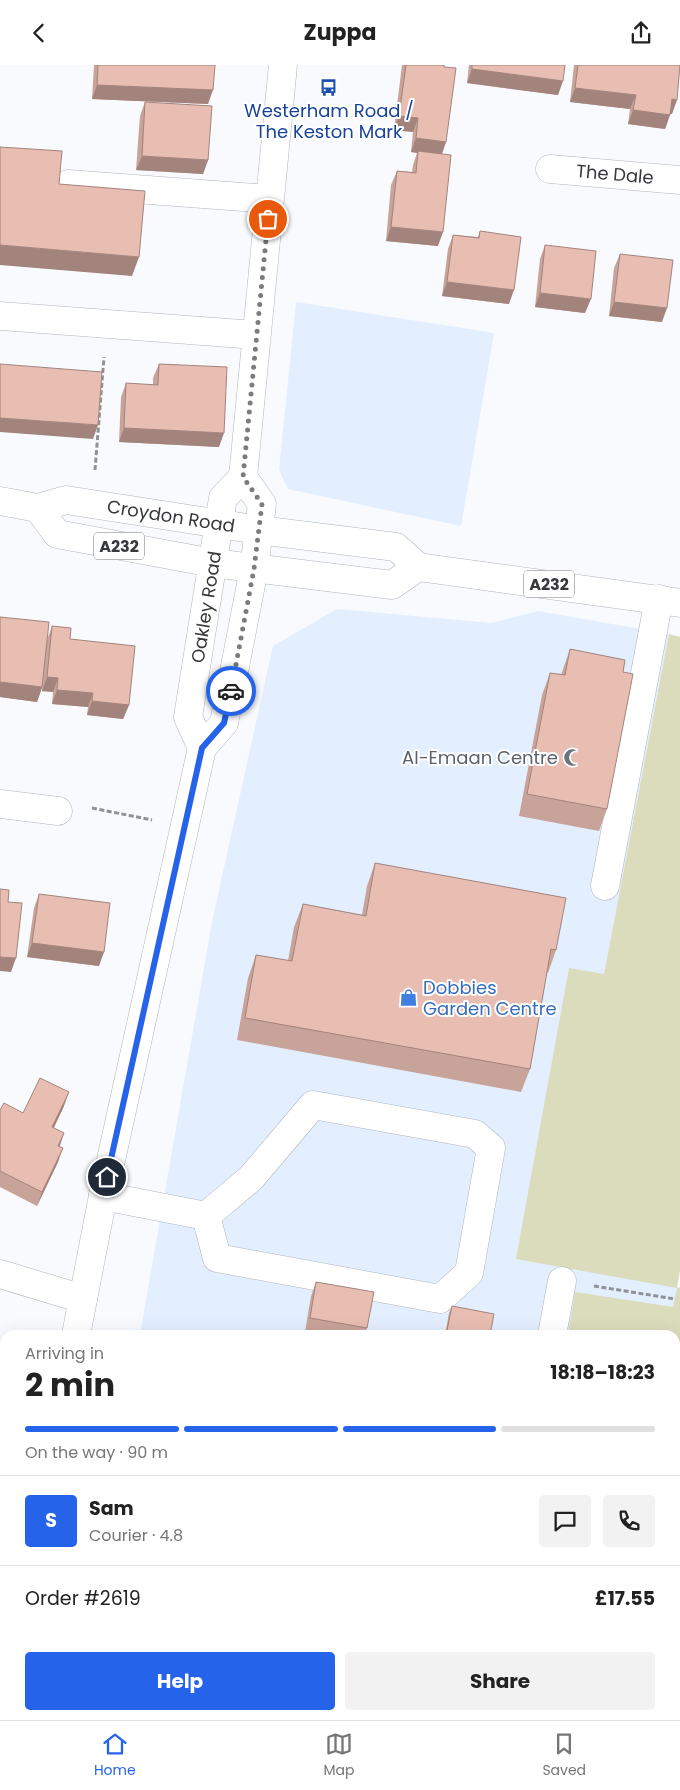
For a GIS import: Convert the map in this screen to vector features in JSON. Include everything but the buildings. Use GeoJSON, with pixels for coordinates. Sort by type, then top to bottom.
{"type":"FeatureCollection","features":[{"type":"Feature","properties":{"kind":"main road"},"geometry":{"type":"LineString","coordinates":[[77,1330],[102,1197],[202,748],[224,723],[254,569],[262,504],[243,477],[283,65]]}},
{"type":"Feature","properties":{"kind":"main road","name":"The Dale"},"geometry":{"type":"LineString","coordinates":[[550,169],[680,180]]}},
{"type":"Feature","properties":{"kind":"main road"},"geometry":{"type":"LineString","coordinates":[[68,184],[269,199]]}},
{"type":"Feature","properties":{"kind":"main road"},"geometry":{"type":"LineString","coordinates":[[0,316],[256,335]]}},
{"type":"Feature","properties":{"kind":"main road","name":"Oakley Road"},"geometry":{"type":"LineString","coordinates":[[202,748],[188,717],[224,498],[243,477]]}},
{"type":"Feature","properties":{"kind":"main road","name":"Croydon Road"},"geometry":{"type":"LineString","coordinates":[[0,501],[38,508],[66,500],[259,530],[396,547],[418,567],[392,585],[214,563],[57,534],[38,508]]}},
{"type":"Feature","properties":{"kind":"main road","name":"A232"},"geometry":{"type":"LineString","coordinates":[[418,567],[670,601]]}},
{"type":"Feature","properties":{"kind":"main road"},"geometry":{"type":"LineString","coordinates":[[604,886],[670,601]]}},
{"type":"Feature","properties":{"kind":"main road"},"geometry":{"type":"LineString","coordinates":[[0,804],[58,811]]}},
{"type":"Feature","properties":{"kind":"main road"},"geometry":{"type":"LineString","coordinates":[[313,1105],[475,1134],[491,1148],[469,1273],[440,1299],[217,1258],[206,1216],[251,1178],[313,1105]]}},
{"type":"Feature","properties":{"kind":"main road"},"geometry":{"type":"LineString","coordinates":[[102,1197],[206,1216]]}},
{"type":"Feature","properties":{"kind":"main road"},"geometry":{"type":"LineString","coordinates":[[0,1274],[82,1299]]}},
{"type":"Feature","properties":{"kind":"main road"},"geometry":{"type":"LineString","coordinates":[[553,1330],[562,1281]]}},
{"type":"Feature","properties":{"kind":"path"},"geometry":{"type":"LineString","coordinates":[[92,504],[106,323]]}},
{"type":"Feature","properties":{"kind":"path"},"geometry":{"type":"LineString","coordinates":[[58,811],[65,803],[186,826]]}},
{"type":"Feature","properties":{"kind":"path"},"geometry":{"type":"LineString","coordinates":[[562,1281],[675,1299]]}},
{"type":"Feature","properties":{"kind":"shaded area"},"geometry":{"type":"Polygon","coordinates":[[[296,302],[494,333],[461,526],[288,489],[279,470],[296,302]]]}},
{"type":"Feature","properties":{"kind":"shaded area"},"geometry":{"type":"Polygon","coordinates":[[[337,609],[491,623],[538,611],[669,634],[604,975],[569,969],[517,1259],[680,1288],[680,1330],[141,1330],[212,922],[273,646],[337,609]]]}},
{"type":"Feature","properties":{"kind":"green space"},"geometry":{"type":"Polygon","coordinates":[[[669,634],[680,637],[680,1271],[677,1287],[680,1288],[680,1330],[569,1330],[575,1292],[673,1307],[677,1288],[516,1259],[569,968],[604,974],[669,634]]]}},
{"type":"Feature","properties":{"kind":"way so far"},"geometry":{"type":"LineString","coordinates":[[231,691],[254,569],[262,504],[243,477],[268,219]]}},
{"type":"Feature","properties":{"kind":"place","name":"Westerham Road / The Keston Mark"},"geometry":{"type":"Point","coordinates":[329,87]}},
{"type":"Feature","properties":{"kind":"place","name":"Al-Emaan Centre"},"geometry":{"type":"Point","coordinates":[572,757]}},
{"type":"Feature","properties":{"kind":"place","name":"Dobbies Garden Centre"},"geometry":{"type":"Point","coordinates":[409,997]}},
{"type":"Feature","properties":{"kind":"route"},"geometry":{"type":"LineString","coordinates":[[107,1177],[202,748],[224,723],[231,691]]}}]}
